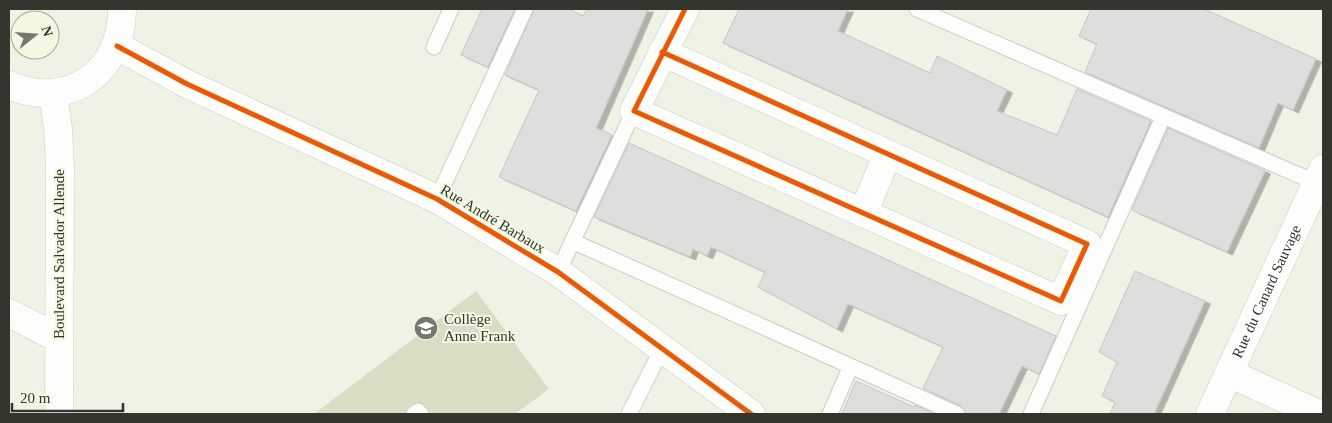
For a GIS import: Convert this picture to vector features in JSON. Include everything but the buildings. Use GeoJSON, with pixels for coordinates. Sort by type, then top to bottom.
{"type":"FeatureCollection","features":[{"type":"Feature","properties":{"kind":"street"},"geometry":{"type":"LineString","coordinates":[[9,85],[25,92],[53,94],[79,86],[102,70],[117,46],[122,25],[122,9]]}},
{"type":"Feature","properties":{"kind":"street"},"geometry":{"type":"LineString","coordinates":[[662,52],[1087,244],[1061,301],[634,111],[662,52],[685,9]]}},
{"type":"Feature","properties":{"kind":"street","name":"Rue André Barbaux"},"geometry":{"type":"LineString","coordinates":[[117,46],[187,84],[437,199],[558,272],[751,414]]}},
{"type":"Feature","properties":{"kind":"street","name":"Boulevard Salvador Allende"},"geometry":{"type":"LineString","coordinates":[[53,94],[58,128],[60,168],[58,338],[60,414]]}},
{"type":"Feature","properties":{"kind":"street"},"geometry":{"type":"LineString","coordinates":[[863,213],[888,154]]}},
{"type":"Feature","properties":{"kind":"street","name":"Rue du Canard Sauvage"},"geometry":{"type":"LineString","coordinates":[[1210,414],[1320,176]]}},
{"type":"Feature","properties":{"kind":"street"},"geometry":{"type":"LineString","coordinates":[[9,313],[58,338]]}},
{"type":"Feature","properties":{"kind":"street"},"geometry":{"type":"LineString","coordinates":[[1229,373],[1318,414]]}},
{"type":"Feature","properties":{"kind":"lane"},"geometry":{"type":"LineString","coordinates":[[434,47],[451,9]]}},
{"type":"Feature","properties":{"kind":"lane"},"geometry":{"type":"LineString","coordinates":[[437,199],[525,9]]}},
{"type":"Feature","properties":{"kind":"lane"},"geometry":{"type":"LineString","coordinates":[[917,9],[1163,117],[1320,176]]}},
{"type":"Feature","properties":{"kind":"lane"},"geometry":{"type":"LineString","coordinates":[[558,272],[634,111]]}},
{"type":"Feature","properties":{"kind":"lane"},"geometry":{"type":"LineString","coordinates":[[1031,414],[1163,117]]}},
{"type":"Feature","properties":{"kind":"lane"},"geometry":{"type":"LineString","coordinates":[[572,241],[850,368],[956,414]]}},
{"type":"Feature","properties":{"kind":"lane"},"geometry":{"type":"LineString","coordinates":[[629,414],[662,349]]}},
{"type":"Feature","properties":{"kind":"lane"},"geometry":{"type":"LineString","coordinates":[[830,414],[850,368]]}},
{"type":"Feature","properties":{"kind":"lane"},"geometry":{"type":"LineString","coordinates":[[414,414],[418,411],[420,414]]}},
{"type":"Feature","properties":{"kind":"green space"},"geometry":{"type":"Polygon","coordinates":[[[476,291],[549,389],[515,414],[314,414],[476,291]]]}},
{"type":"Feature","properties":{"kind":"cycle path"},"geometry":{"type":"LineString","coordinates":[[662,52],[1087,244],[1061,301],[634,111],[685,9]]}},
{"type":"Feature","properties":{"kind":"cycle path"},"geometry":{"type":"LineString","coordinates":[[117,46],[187,84],[437,199],[558,272],[751,414]]}},
{"type":"Feature","properties":{"kind":"place","name":"Collège Anne Frank"},"geometry":{"type":"Point","coordinates":[426,328]}}]}
